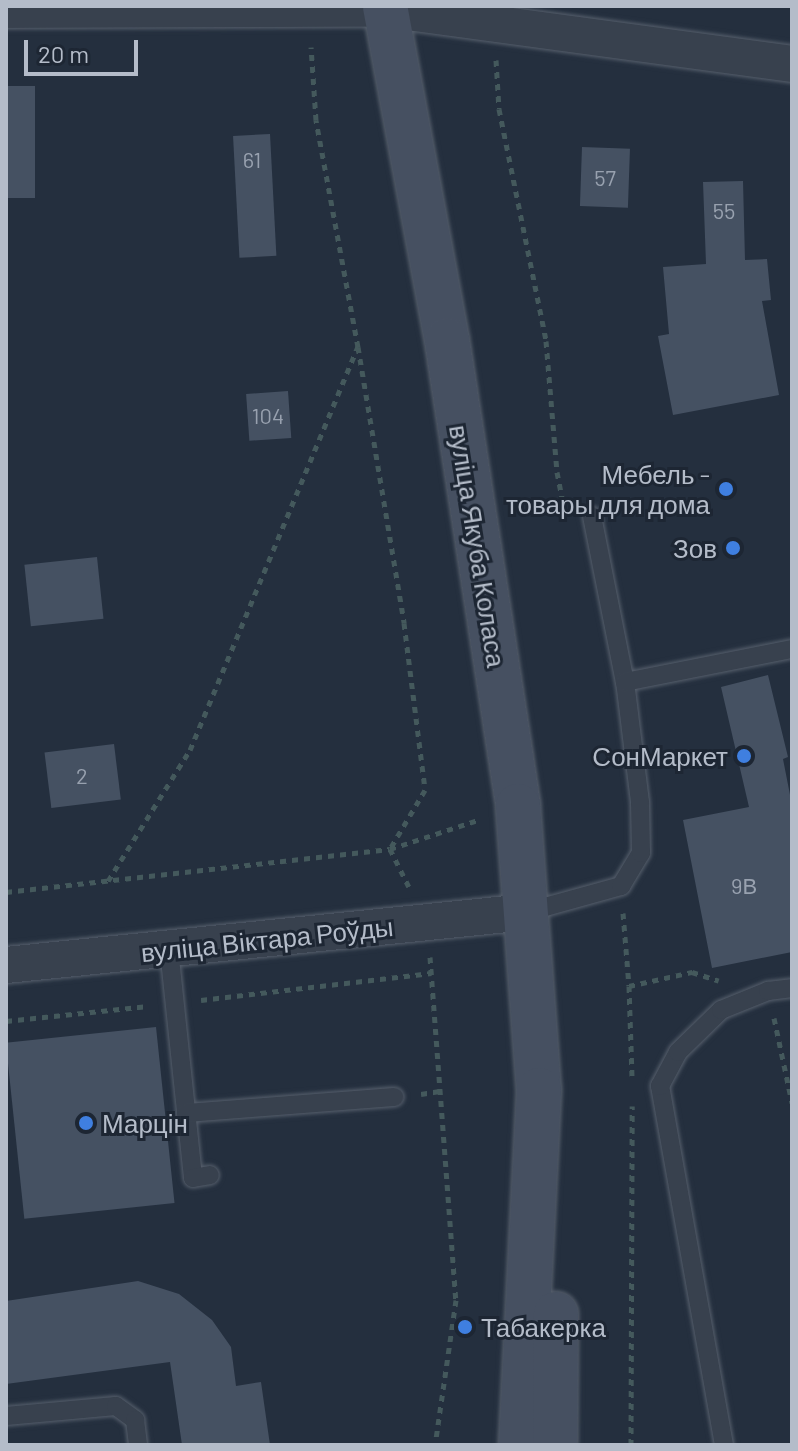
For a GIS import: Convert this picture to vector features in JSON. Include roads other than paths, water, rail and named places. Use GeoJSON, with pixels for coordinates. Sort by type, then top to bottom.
{"type":"FeatureCollection","features":[{"type":"Feature","properties":{"kind":"main road","name":"вуліца Якуба Коласа"},"geometry":{"type":"LineString","coordinates":[[385,7],[447,340],[518,806],[539,1090],[521,1445]]}},
{"type":"Feature","properties":{"kind":"main road","name":"вуліца Якуба Коласа"},"geometry":{"type":"LineString","coordinates":[[539,1090],[557,1164],[555,1445]]}},
{"type":"Feature","properties":{"kind":"street"},"geometry":{"type":"LineString","coordinates":[[6,10],[385,7],[792,64]]}},
{"type":"Feature","properties":{"kind":"street","name":"вуліца Віктара Роўды"},"geometry":{"type":"LineString","coordinates":[[6,965],[527,912]]}},
{"type":"Feature","properties":{"kind":"lane"},"geometry":{"type":"LineString","coordinates":[[527,912],[621,886],[641,853],[640,802],[625,682],[592,516]]}},
{"type":"Feature","properties":{"kind":"lane"},"geometry":{"type":"LineString","coordinates":[[625,682],[792,649]]}},
{"type":"Feature","properties":{"kind":"lane"},"geometry":{"type":"LineString","coordinates":[[169,949],[193,1178],[210,1175]]}},
{"type":"Feature","properties":{"kind":"lane"},"geometry":{"type":"LineString","coordinates":[[724,1445],[660,1086],[678,1052],[721,1010],[768,991],[792,988]]}},
{"type":"Feature","properties":{"kind":"lane"},"geometry":{"type":"LineString","coordinates":[[186,1113],[394,1097]]}},
{"type":"Feature","properties":{"kind":"lane"},"geometry":{"type":"LineString","coordinates":[[6,1416],[116,1406],[135,1420],[138,1445]]}},
{"type":"Feature","properties":{"kind":"place","name":"Мебель - товары для дома"},"geometry":{"type":"Point","coordinates":[726,489]}},
{"type":"Feature","properties":{"kind":"place","name":"Зов"},"geometry":{"type":"Point","coordinates":[733,548]}},
{"type":"Feature","properties":{"kind":"place","name":"СонМаркет"},"geometry":{"type":"Point","coordinates":[744,756]}},
{"type":"Feature","properties":{"kind":"place","name":"Марцін"},"geometry":{"type":"Point","coordinates":[86,1123]}},
{"type":"Feature","properties":{"kind":"place","name":"Табакерка"},"geometry":{"type":"Point","coordinates":[465,1327]}}]}
